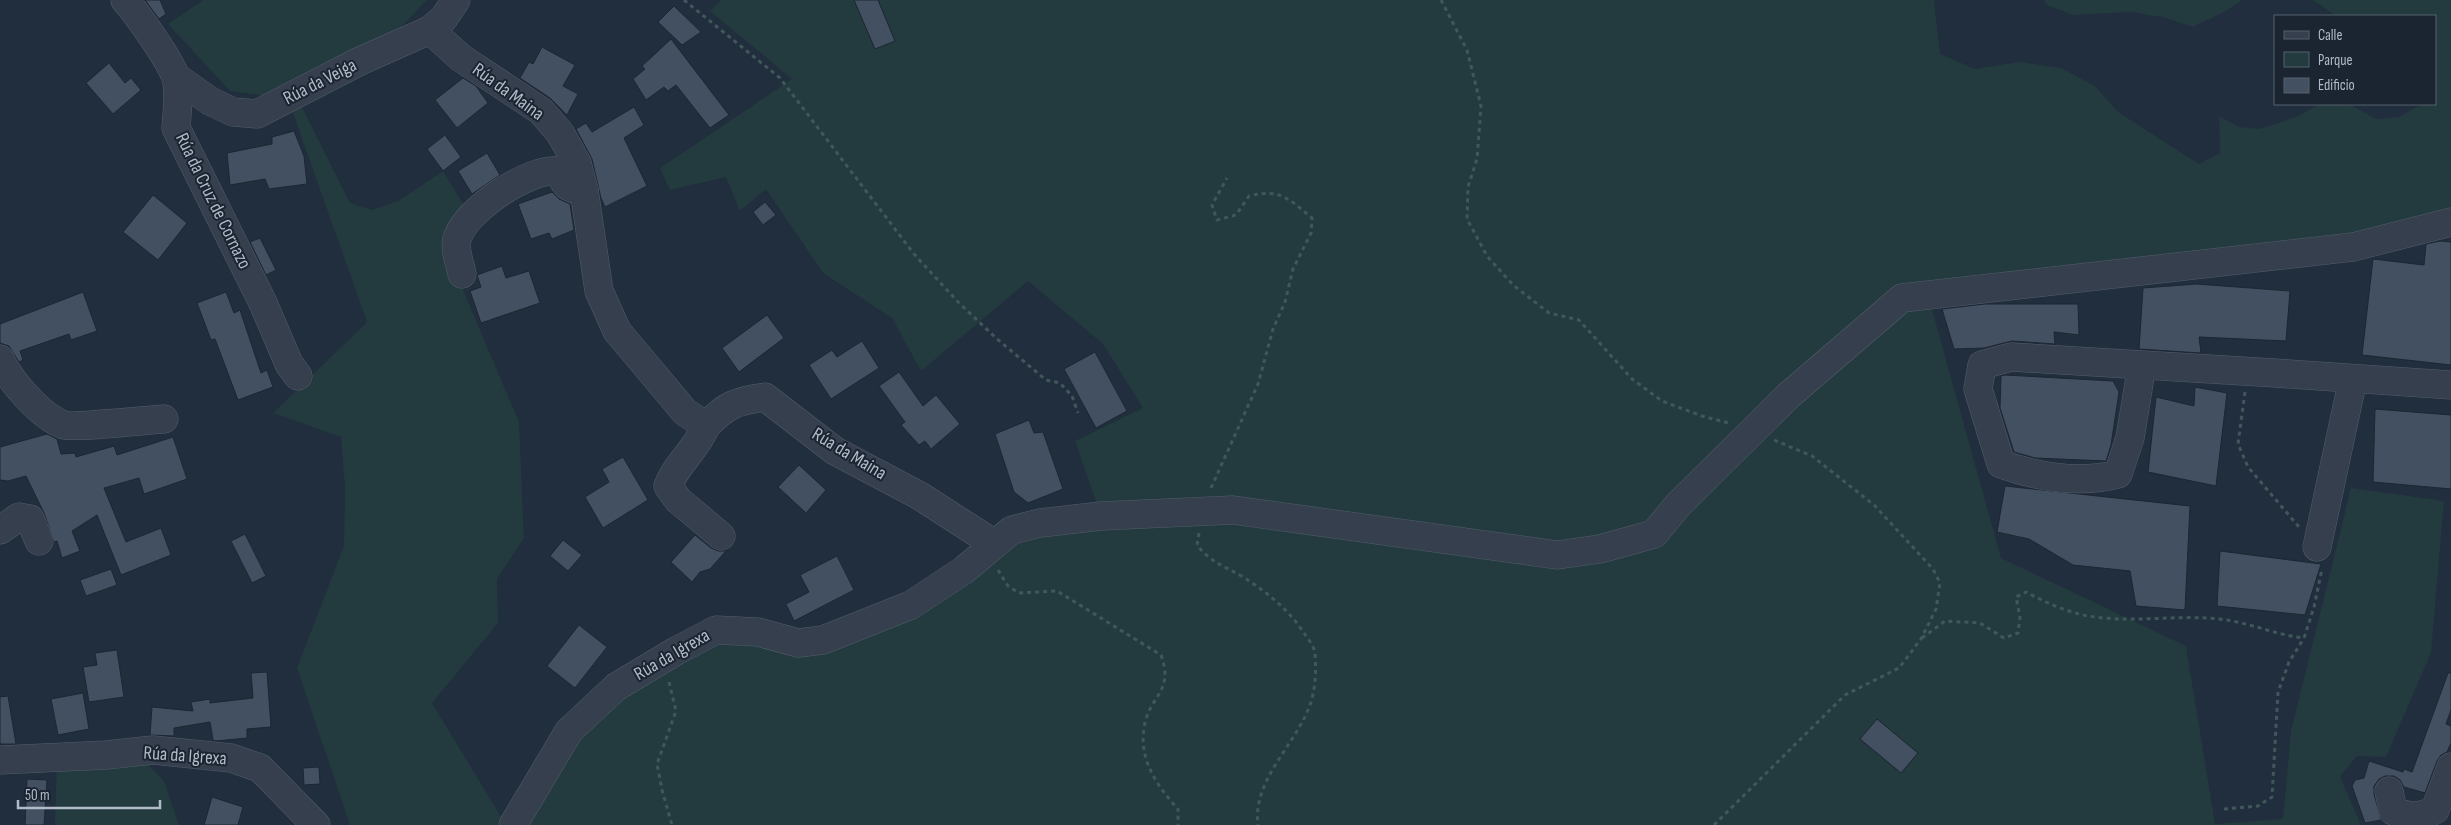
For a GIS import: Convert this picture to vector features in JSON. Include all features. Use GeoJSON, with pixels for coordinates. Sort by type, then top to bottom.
{"type":"FeatureCollection","features":[{"type":"Feature","properties":{"kind":"street","name":"Rúa da Cruz de Cornazo"},"geometry":{"type":"LineString","coordinates":[[125,0],[147,29],[176,77],[178,102],[176,128],[263,303],[289,364],[298,376]]}},
{"type":"Feature","properties":{"kind":"street","name":"Rúa da Veiga"},"geometry":{"type":"LineString","coordinates":[[176,77],[210,101],[233,112],[257,114],[360,62],[430,30],[444,18],[456,0]]}},
{"type":"Feature","properties":{"kind":"street","name":"Rúa da Maina"},"geometry":{"type":"LineString","coordinates":[[430,30],[461,58],[540,111],[560,133],[577,163],[584,190],[599,291],[616,331],[685,412],[706,426]]}},
{"type":"Feature","properties":{"kind":"street"},"geometry":{"type":"LineString","coordinates":[[462,274],[456,250],[457,237],[477,210],[490,200],[509,188],[547,170],[558,171],[565,185],[572,190],[584,190]]}},
{"type":"Feature","properties":{"kind":"street","name":"Rúa da Igrexa"},"geometry":{"type":"LineString","coordinates":[[513,825],[569,731],[616,688],[660,660],[716,630],[758,632],[798,644],[824,640],[911,605],[964,570],[993,543],[1012,530],[1040,523],[1101,516],[1233,510],[1557,554],[1600,550],[1654,534],[1678,505],[1788,396],[1902,298],[2353,247],[2451,222]]}},
{"type":"Feature","properties":{"kind":"street"},"geometry":{"type":"LineString","coordinates":[[2142,365],[2130,438],[2118,474],[2098,479],[2032,474],[2001,464],[1978,389],[1982,365],[2011,357],[2142,365],[2451,385]]}},
{"type":"Feature","properties":{"kind":"street"},"geometry":{"type":"LineString","coordinates":[[3,372],[42,411],[65,425],[164,419]]}},
{"type":"Feature","properties":{"kind":"street"},"geometry":{"type":"LineString","coordinates":[[2318,547],[2353,379]]}},
{"type":"Feature","properties":{"kind":"street","name":"Rúa da Maina"},"geometry":{"type":"LineString","coordinates":[[720,536],[678,500],[668,486],[678,467],[700,442],[706,426],[724,408],[747,399],[765,397],[836,451],[920,496],[993,543]]}},
{"type":"Feature","properties":{"kind":"street"},"geometry":{"type":"LineString","coordinates":[[0,530],[19,517],[30,519],[39,541]]}},
{"type":"Feature","properties":{"kind":"street","name":"Rúa da Igrexa"},"geometry":{"type":"LineString","coordinates":[[0,760],[67,758],[153,750],[231,758],[260,768],[316,825]]}},
{"type":"Feature","properties":{"kind":"street"},"geometry":{"type":"LineString","coordinates":[[2388,791],[2393,811],[2407,816],[2421,817],[2435,810],[2451,767]]}},
{"type":"Feature","properties":{"kind":"street"},"geometry":{"type":"LineString","coordinates":[[2447,825],[2451,815]]}},
{"type":"Feature","properties":{"kind":"path"},"geometry":{"type":"LineString","coordinates":[[684,0],[780,78],[914,254],[960,303],[997,338],[1046,380],[1060,383],[1072,396],[1078,413]]}},
{"type":"Feature","properties":{"kind":"path"},"geometry":{"type":"LineString","coordinates":[[1442,0],[1467,50],[1481,106],[1478,159],[1468,187],[1467,218],[1487,256],[1513,284],[1549,313],[1579,320],[1632,379],[1662,400],[1702,416],[1753,430],[1812,456],[1874,505],[1933,569],[1940,583],[1936,609],[1921,639],[1899,668],[1845,695],[1714,825]]}},
{"type":"Feature","properties":{"kind":"path"},"geometry":{"type":"LineString","coordinates":[[1227,178],[1212,205],[1217,220],[1236,215],[1249,196],[1266,192],[1286,196],[1312,218],[1311,233],[1293,269],[1285,302],[1273,329],[1258,384],[1212,482],[1197,545],[1208,559],[1242,576],[1272,597],[1300,628],[1314,649],[1316,678],[1311,703],[1263,788],[1256,812],[1258,825]]}},
{"type":"Feature","properties":{"kind":"path"},"geometry":{"type":"LineString","coordinates":[[2224,809],[2258,806],[2272,797],[2278,692],[2289,662],[2304,638],[2314,608],[2325,559],[2318,547],[2282,509],[2248,467],[2238,444],[2247,372]]}},
{"type":"Feature","properties":{"kind":"path"},"geometry":{"type":"LineString","coordinates":[[993,543],[998,571],[1008,586],[1020,593],[1057,591],[1161,656],[1166,670],[1161,692],[1145,722],[1143,754],[1159,788],[1178,808],[1178,825]]}},
{"type":"Feature","properties":{"kind":"path"},"geometry":{"type":"LineString","coordinates":[[1921,639],[1945,621],[1980,624],[2004,638],[2018,633],[2020,617],[2016,597],[2026,592],[2048,603],[2079,614],[2106,618],[2203,617],[2255,625],[2286,636],[2304,638]]}},
{"type":"Feature","properties":{"kind":"path"},"geometry":{"type":"LineString","coordinates":[[660,660],[671,686],[676,711],[657,764],[672,825]]}},
{"type":"Feature","properties":{"kind":"green space"},"geometry":{"type":"Polygon","coordinates":[[[203,0],[427,0],[374,55],[296,95],[350,203],[372,210],[398,201],[443,171],[465,207],[443,234],[466,297],[519,422],[524,538],[497,579],[498,623],[432,703],[506,825],[350,825],[297,668],[344,546],[345,487],[341,437],[273,413],[367,322],[288,99],[230,91],[168,24],[203,0]]]}},
{"type":"Feature","properties":{"kind":"green space"},"geometry":{"type":"Polygon","coordinates":[[[721,0],[1934,0],[1940,54],[1975,69],[2019,62],[2061,68],[2095,86],[2118,112],[2199,164],[2220,153],[2219,116],[2239,127],[2260,129],[2299,116],[2317,105],[2351,105],[2376,119],[2399,117],[2420,105],[2436,105],[2436,15],[2335,15],[2313,0],[2451,0],[2451,222],[1928,295],[2001,558],[2186,646],[2215,824],[2283,819],[2291,731],[2351,488],[2444,501],[2431,653],[2386,757],[2357,756],[2340,776],[2361,825],[513,825],[569,731],[716,630],[798,643],[911,605],[1012,530],[1101,516],[1075,441],[1143,408],[1103,344],[1028,281],[921,371],[892,318],[823,273],[766,189],[740,211],[726,177],[670,190],[660,168],[792,79],[710,11],[721,0]]]}},
{"type":"Feature","properties":{"kind":"green space"},"geometry":{"type":"Polygon","coordinates":[[[2045,0],[2242,0],[2226,11],[2193,27],[2163,17],[2130,12],[2073,15],[2045,4],[2045,0]]]}},
{"type":"Feature","properties":{"kind":"green space"},"geometry":{"type":"Polygon","coordinates":[[[136,752],[164,781],[179,825],[55,825],[57,758],[136,752]]]}},
{"type":"Feature","properties":{"kind":"building"},"geometry":{"type":"Polygon","coordinates":[[[145,0],[160,0],[166,14],[159,19],[145,0]]]}},
{"type":"Feature","properties":{"kind":"building"},"geometry":{"type":"Polygon","coordinates":[[[854,0],[878,0],[895,41],[875,49],[854,0]]]}},
{"type":"Feature","properties":{"kind":"building"},"geometry":{"type":"Polygon","coordinates":[[[674,6],[701,32],[682,45],[658,22],[674,6]]]}},
{"type":"Feature","properties":{"kind":"building"},"geometry":{"type":"Polygon","coordinates":[[[671,39],[729,115],[710,128],[676,85],[668,91],[664,87],[646,100],[633,79],[645,69],[642,66],[671,39]]]}},
{"type":"Feature","properties":{"kind":"building"},"geometry":{"type":"Polygon","coordinates":[[[542,47],[575,65],[563,86],[578,94],[567,115],[550,98],[520,78],[529,62],[533,64],[542,47]]]}},
{"type":"Feature","properties":{"kind":"building"},"geometry":{"type":"Polygon","coordinates":[[[109,63],[125,83],[131,78],[141,90],[113,114],[86,83],[109,63]]]}},
{"type":"Feature","properties":{"kind":"building"},"geometry":{"type":"Polygon","coordinates":[[[463,78],[476,86],[488,103],[457,128],[435,100],[463,78]]]}},
{"type":"Feature","properties":{"kind":"building"},"geometry":{"type":"Polygon","coordinates":[[[634,107],[644,125],[624,138],[647,186],[605,207],[601,198],[592,159],[576,129],[586,123],[592,132],[634,107]]]}},
{"type":"Feature","properties":{"kind":"building"},"geometry":{"type":"Polygon","coordinates":[[[294,131],[304,156],[307,184],[269,189],[265,179],[230,185],[227,153],[272,144],[272,137],[294,131]]]}},
{"type":"Feature","properties":{"kind":"building"},"geometry":{"type":"Polygon","coordinates":[[[445,135],[461,157],[443,171],[427,149],[445,135]]]}},
{"type":"Feature","properties":{"kind":"building"},"geometry":{"type":"Polygon","coordinates":[[[487,153],[500,175],[472,194],[458,171],[487,153]]]}},
{"type":"Feature","properties":{"kind":"building"},"geometry":{"type":"Polygon","coordinates":[[[552,192],[559,199],[570,204],[574,230],[552,239],[549,233],[531,239],[518,204],[552,192]]]}},
{"type":"Feature","properties":{"kind":"building"},"geometry":{"type":"Polygon","coordinates":[[[153,195],[187,223],[158,260],[123,232],[153,195]]]}},
{"type":"Feature","properties":{"kind":"building"},"geometry":{"type":"Polygon","coordinates":[[[765,202],[776,215],[763,225],[753,212],[765,202]]]}},
{"type":"Feature","properties":{"kind":"building"},"geometry":{"type":"Polygon","coordinates":[[[260,238],[276,270],[266,275],[250,242],[260,238]]]}},
{"type":"Feature","properties":{"kind":"building"},"geometry":{"type":"Polygon","coordinates":[[[2440,241],[2451,242],[2451,365],[2362,355],[2373,259],[2424,265],[2426,244],[2440,241]]]}},
{"type":"Feature","properties":{"kind":"building"},"geometry":{"type":"Polygon","coordinates":[[[502,266],[506,278],[529,271],[540,303],[481,323],[470,291],[481,287],[477,275],[502,266]]]}},
{"type":"Feature","properties":{"kind":"building"},"geometry":{"type":"Polygon","coordinates":[[[2197,284],[2290,291],[2286,341],[2199,337],[2201,353],[2139,349],[2143,288],[2197,284]]]}},
{"type":"Feature","properties":{"kind":"building"},"geometry":{"type":"Polygon","coordinates":[[[83,292],[97,331],[71,340],[69,334],[20,351],[23,360],[19,362],[9,346],[0,343],[0,324],[83,292]]]}},
{"type":"Feature","properties":{"kind":"building"},"geometry":{"type":"Polygon","coordinates":[[[226,292],[234,313],[240,310],[261,373],[267,370],[273,387],[238,400],[215,339],[211,340],[197,303],[226,292]]]}},
{"type":"Feature","properties":{"kind":"building"},"geometry":{"type":"Polygon","coordinates":[[[1985,304],[2078,304],[2079,335],[2054,332],[2055,344],[2012,341],[1984,348],[1954,349],[1942,309],[1985,304]]]}},
{"type":"Feature","properties":{"kind":"building"},"geometry":{"type":"Polygon","coordinates":[[[767,315],[784,338],[739,372],[722,348],[767,315]]]}},
{"type":"Feature","properties":{"kind":"building"},"geometry":{"type":"Polygon","coordinates":[[[862,341],[879,368],[831,399],[809,365],[832,350],[837,357],[862,341]]]}},
{"type":"Feature","properties":{"kind":"building"},"geometry":{"type":"Polygon","coordinates":[[[1095,352],[1127,411],[1096,428],[1064,369],[1095,352]]]}},
{"type":"Feature","properties":{"kind":"building"},"geometry":{"type":"Polygon","coordinates":[[[899,372],[923,406],[936,395],[960,424],[931,449],[925,441],[919,445],[901,425],[905,422],[879,386],[899,372]]]}},
{"type":"Feature","properties":{"kind":"building"},"geometry":{"type":"Polygon","coordinates":[[[2001,376],[2113,381],[2119,392],[2111,445],[2106,461],[2035,458],[2014,452],[2000,408],[2001,376]]]}},
{"type":"Feature","properties":{"kind":"building"},"geometry":{"type":"Polygon","coordinates":[[[2195,387],[2227,393],[2216,486],[2148,472],[2156,397],[2194,406],[2195,387]]]}},
{"type":"Feature","properties":{"kind":"building"},"geometry":{"type":"Polygon","coordinates":[[[2375,409],[2451,415],[2451,489],[2373,482],[2375,409]]]}},
{"type":"Feature","properties":{"kind":"building"},"geometry":{"type":"Polygon","coordinates":[[[1029,420],[1034,433],[1043,432],[1063,489],[1028,503],[1014,492],[995,434],[1029,420]]]}},
{"type":"Feature","properties":{"kind":"building"},"geometry":{"type":"Polygon","coordinates":[[[47,434],[57,439],[61,454],[75,453],[76,457],[114,446],[117,455],[173,437],[187,479],[144,494],[139,478],[104,488],[126,542],[161,528],[171,555],[121,575],[97,515],[72,531],[80,551],[62,558],[57,541],[54,542],[44,513],[26,476],[8,481],[0,480],[0,447],[47,434]]]}},
{"type":"Feature","properties":{"kind":"building"},"geometry":{"type":"Polygon","coordinates":[[[623,457],[648,500],[603,528],[585,497],[609,482],[602,469],[623,457]]]}},
{"type":"Feature","properties":{"kind":"building"},"geometry":{"type":"Polygon","coordinates":[[[799,465],[826,490],[806,513],[778,487],[799,465]]]}},
{"type":"Feature","properties":{"kind":"building"},"geometry":{"type":"Polygon","coordinates":[[[2005,486],[2190,506],[2185,610],[2136,606],[2130,571],[2073,565],[2029,539],[1997,532],[2005,486]]]}},
{"type":"Feature","properties":{"kind":"building"},"geometry":{"type":"Polygon","coordinates":[[[245,534],[266,576],[252,583],[231,541],[245,534]]]}},
{"type":"Feature","properties":{"kind":"building"},"geometry":{"type":"Polygon","coordinates":[[[695,535],[711,548],[718,551],[726,551],[710,569],[700,572],[692,582],[671,562],[695,535]]]}},
{"type":"Feature","properties":{"kind":"building"},"geometry":{"type":"Polygon","coordinates":[[[563,540],[582,555],[568,571],[550,556],[563,540]]]}},
{"type":"Feature","properties":{"kind":"building"},"geometry":{"type":"Polygon","coordinates":[[[2220,551],[2321,564],[2305,615],[2217,606],[2220,551]]]}},
{"type":"Feature","properties":{"kind":"building"},"geometry":{"type":"Polygon","coordinates":[[[837,556],[854,590],[794,621],[786,604],[809,592],[800,575],[837,556]]]}},
{"type":"Feature","properties":{"kind":"building"},"geometry":{"type":"Polygon","coordinates":[[[111,569],[117,585],[86,596],[80,580],[111,569]]]}},
{"type":"Feature","properties":{"kind":"building"},"geometry":{"type":"Polygon","coordinates":[[[579,625],[607,647],[575,688],[547,666],[579,625]]]}},
{"type":"Feature","properties":{"kind":"building"},"geometry":{"type":"Polygon","coordinates":[[[117,650],[124,697],[89,702],[83,667],[97,665],[95,653],[117,650]]]}},
{"type":"Feature","properties":{"kind":"building"},"geometry":{"type":"Polygon","coordinates":[[[267,672],[271,727],[247,729],[247,738],[216,741],[213,740],[210,722],[174,728],[174,736],[150,735],[152,707],[193,711],[191,702],[210,699],[210,703],[253,698],[251,673],[267,672]]]}},
{"type":"Feature","properties":{"kind":"building"},"geometry":{"type":"Polygon","coordinates":[[[2448,673],[2451,673],[2451,710],[2446,724],[2451,726],[2451,743],[2447,752],[2441,755],[2437,761],[2425,793],[2404,787],[2400,780],[2394,776],[2385,776],[2379,779],[2374,786],[2374,794],[2381,820],[2365,823],[2352,786],[2355,780],[2364,778],[2369,761],[2403,772],[2404,769],[2412,772],[2448,673]]]}},
{"type":"Feature","properties":{"kind":"building"},"geometry":{"type":"Polygon","coordinates":[[[83,693],[89,729],[58,735],[51,699],[83,693]]]}},
{"type":"Feature","properties":{"kind":"building"},"geometry":{"type":"Polygon","coordinates":[[[8,696],[16,744],[0,744],[0,697],[8,696]]]}},
{"type":"Feature","properties":{"kind":"building"},"geometry":{"type":"Polygon","coordinates":[[[1877,719],[1918,753],[1901,773],[1860,739],[1877,719]]]}},
{"type":"Feature","properties":{"kind":"building"},"geometry":{"type":"Polygon","coordinates":[[[319,767],[320,784],[304,785],[303,768],[319,767]]]}},
{"type":"Feature","properties":{"kind":"building"},"geometry":{"type":"Polygon","coordinates":[[[27,779],[47,780],[44,825],[25,825],[27,779]]]}},
{"type":"Feature","properties":{"kind":"building"},"geometry":{"type":"Polygon","coordinates":[[[212,797],[243,807],[238,825],[204,825],[212,797]]]}}]}
